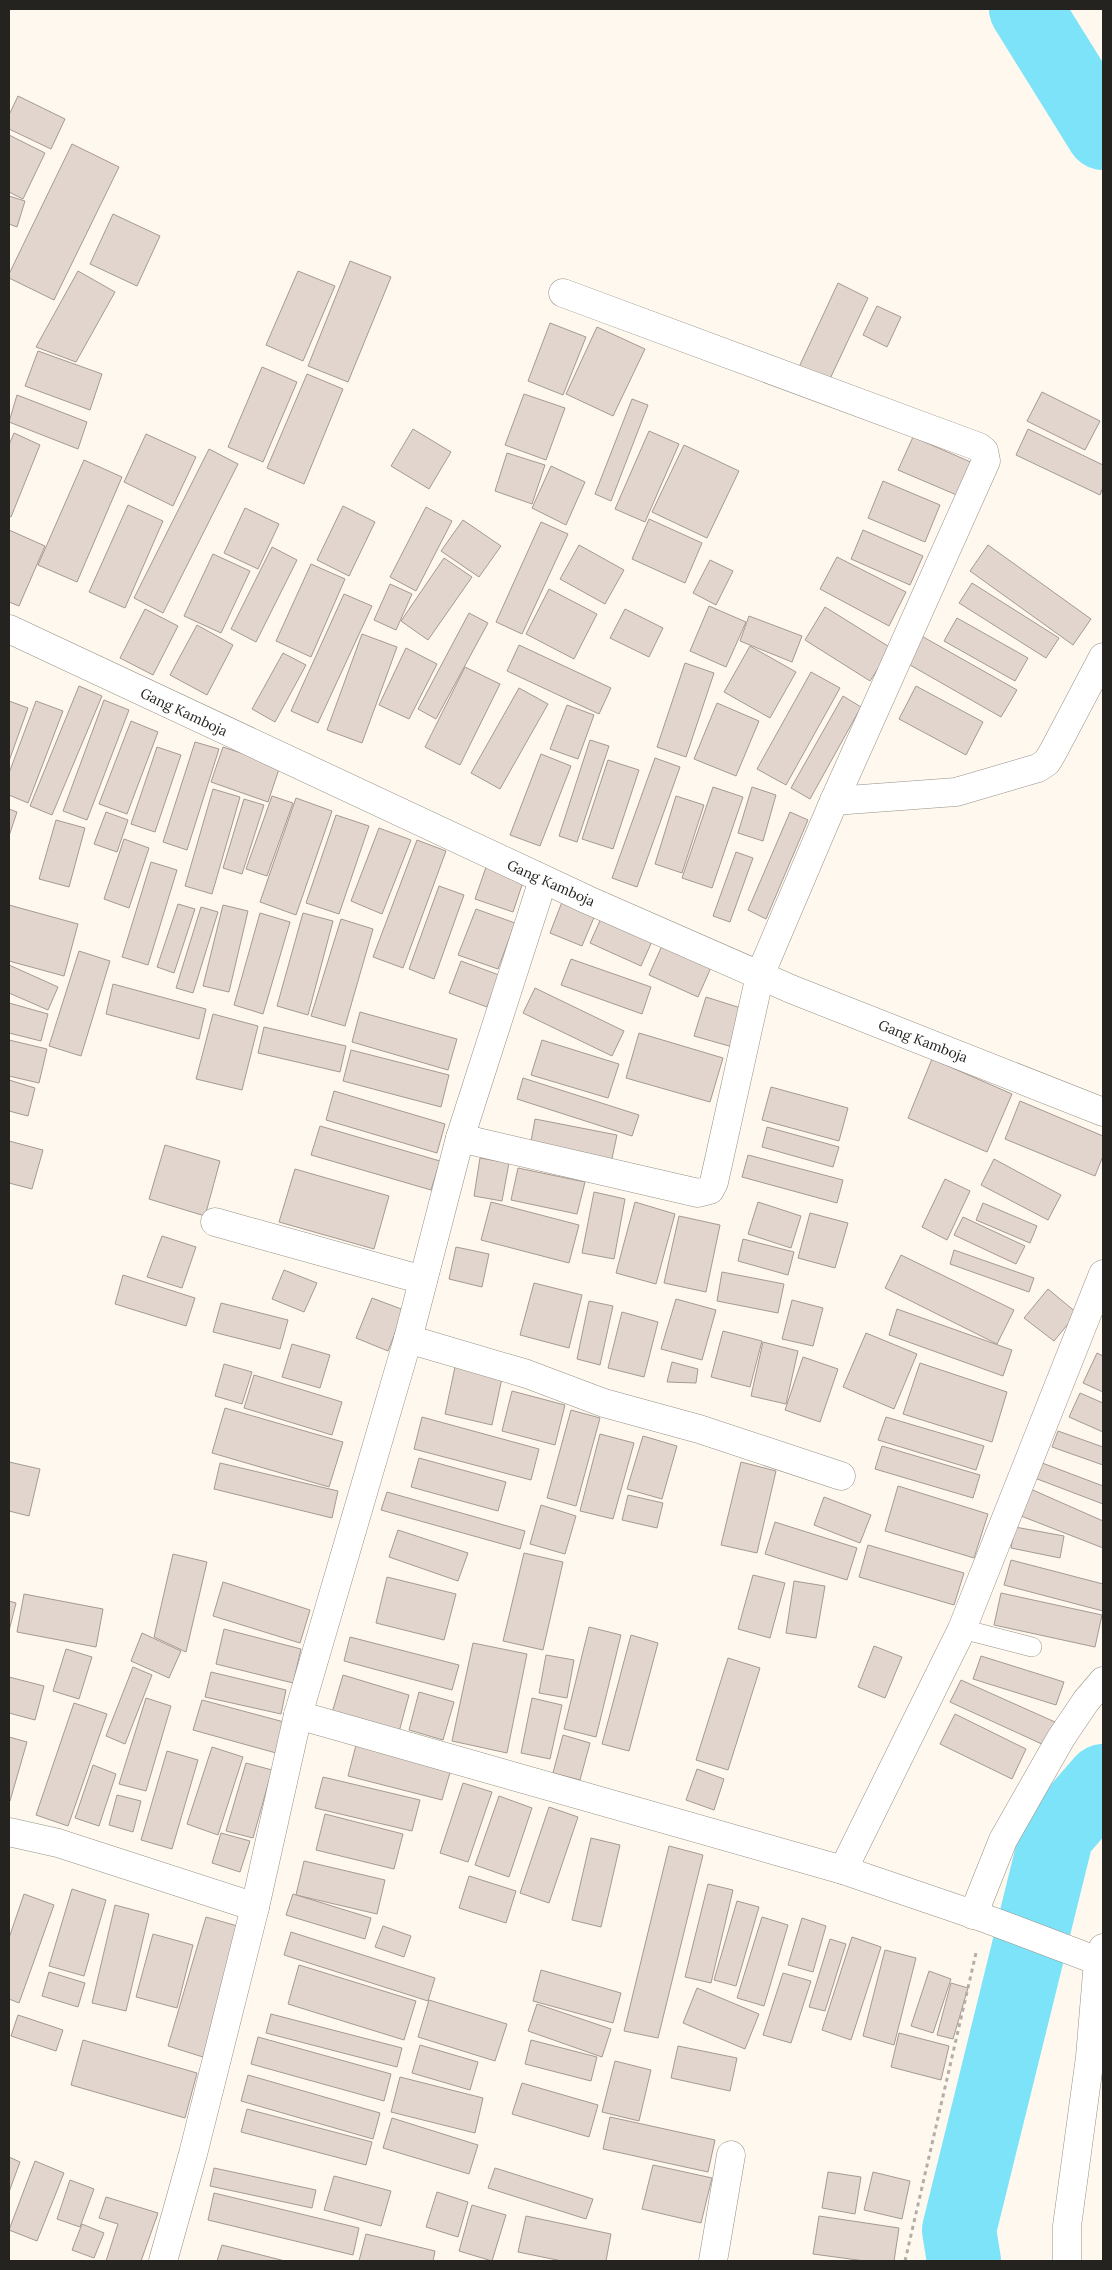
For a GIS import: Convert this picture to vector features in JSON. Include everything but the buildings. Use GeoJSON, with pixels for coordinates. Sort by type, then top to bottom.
{"type":"FeatureCollection","features":[{"type":"Feature","properties":{"kind":"street"},"geometry":{"type":"LineString","coordinates":[[460,1138],[698,1193],[707,1192],[714,1182],[760,975],[834,801],[985,466],[984,451],[970,444],[563,293]]}},
{"type":"Feature","properties":{"kind":"street","name":"Gang Kamboja"},"geometry":{"type":"LineString","coordinates":[[9,629],[543,880],[760,975],[1103,1112]]}},
{"type":"Feature","properties":{"kind":"street"},"geometry":{"type":"LineString","coordinates":[[834,801],[956,792],[1038,768],[1047,762],[1103,657]]}},
{"type":"Feature","properties":{"kind":"street"},"geometry":{"type":"LineString","coordinates":[[163,2261],[193,2154],[255,1907],[298,1714],[408,1339],[460,1138],[543,880]]}},
{"type":"Feature","properties":{"kind":"street"},"geometry":{"type":"LineString","coordinates":[[215,1222],[423,1280]]}},
{"type":"Feature","properties":{"kind":"street"},"geometry":{"type":"LineString","coordinates":[[843,1870],[962,1629],[1103,1274]]}},
{"type":"Feature","properties":{"kind":"street"},"geometry":{"type":"LineString","coordinates":[[408,1339],[527,1374],[604,1402],[699,1429],[841,1476]]}},
{"type":"Feature","properties":{"kind":"street"},"geometry":{"type":"LineString","coordinates":[[984,1919],[1003,1840],[1061,1738],[1086,1701],[1103,1681]]}},
{"type":"Feature","properties":{"kind":"street"},"geometry":{"type":"LineString","coordinates":[[298,1714],[843,1870],[1093,1955],[1099,2004],[1067,2226],[1067,2261]]}},
{"type":"Feature","properties":{"kind":"street"},"geometry":{"type":"LineString","coordinates":[[9,1832],[58,1843],[255,1907]]}},
{"type":"Feature","properties":{"kind":"street"},"geometry":{"type":"LineString","coordinates":[[713,2261],[731,2155]]}},
{"type":"Feature","properties":{"kind":"lane"},"geometry":{"type":"LineString","coordinates":[[962,1629],[1032,1647]]}},
{"type":"Feature","properties":{"kind":"path"},"geometry":{"type":"LineString","coordinates":[[905,2261],[984,1919]]}},
{"type":"Feature","properties":{"kind":"waterway"},"geometry":{"type":"LineString","coordinates":[[1026,9],[1103,133]]}},
{"type":"Feature","properties":{"kind":"waterway"},"geometry":{"type":"LineString","coordinates":[[964,2261],[959,2230],[1057,1834],[1103,1781]]}}]}
